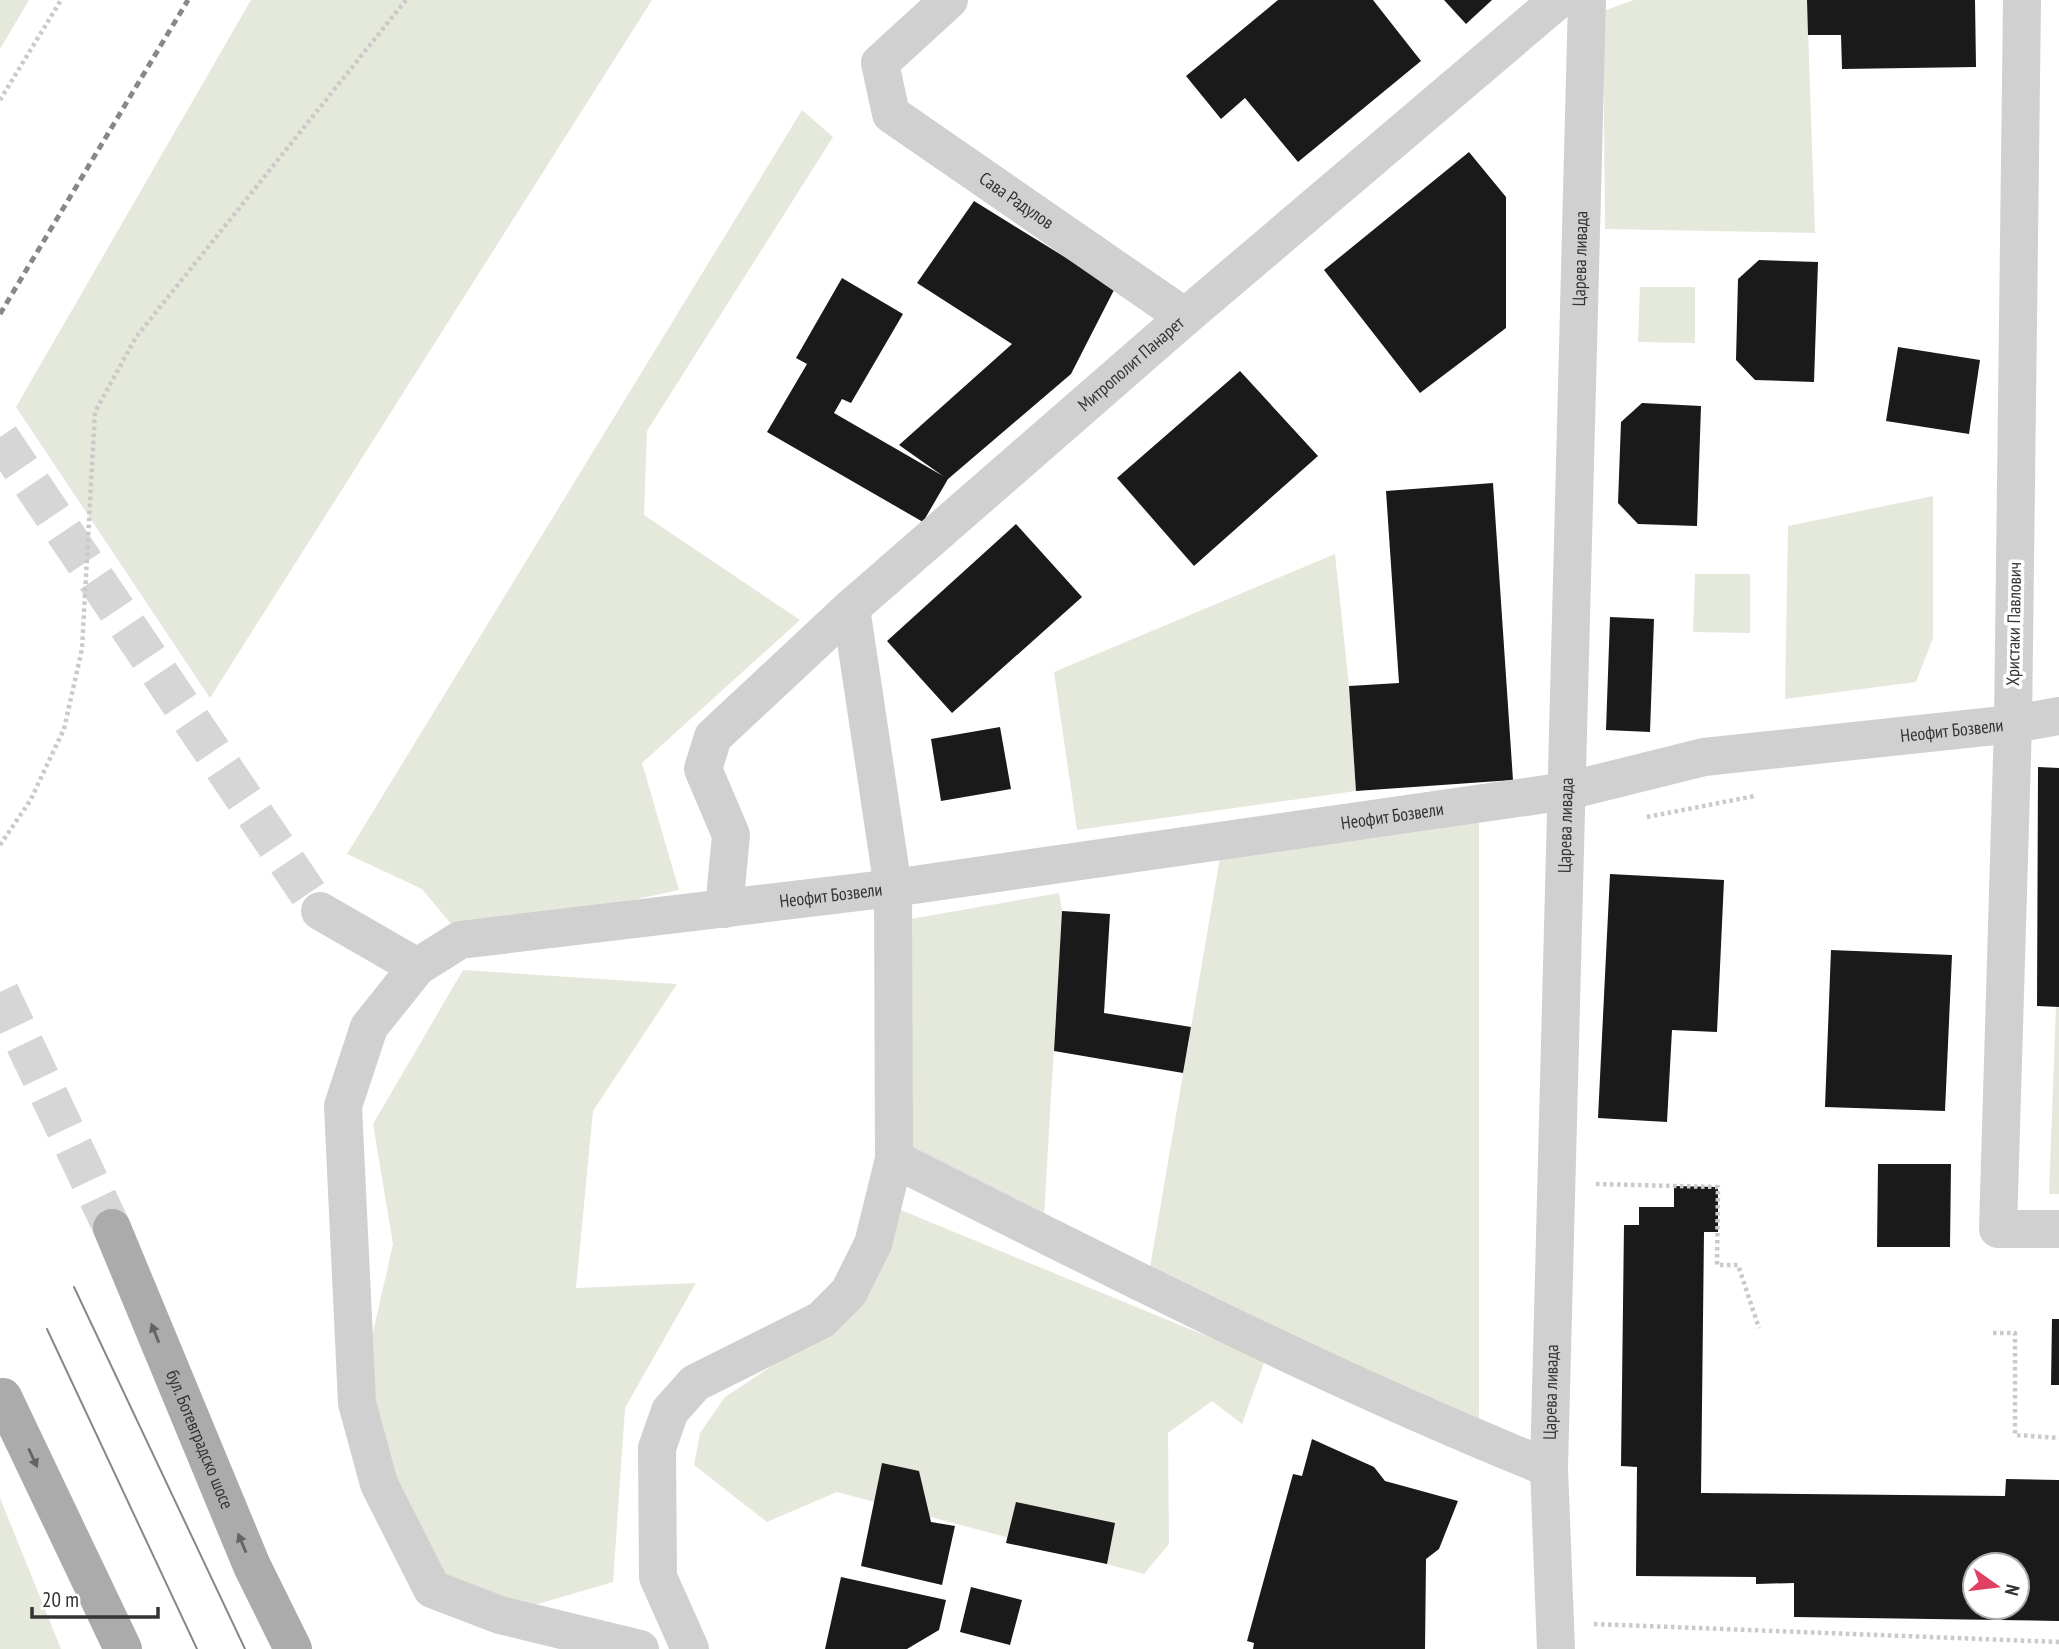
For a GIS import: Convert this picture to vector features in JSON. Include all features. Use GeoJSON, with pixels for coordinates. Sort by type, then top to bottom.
{"type":"FeatureCollection","features":[{"type":"Feature","properties":{"kind":"main road","name":"бул. Ботевградско шосе"},"geometry":{"type":"LineString","coordinates":[[112,1228],[247,1555],[293,1649]]}},
{"type":"Feature","properties":{"kind":"main road"},"geometry":{"type":"LineString","coordinates":[[3,1397],[123,1649]]}},
{"type":"Feature","properties":{"kind":"street","name":"Сава Радулов"},"geometry":{"type":"LineString","coordinates":[[949,0],[880,63],[891,114],[1185,317]]}},
{"type":"Feature","properties":{"kind":"street","name":"Митрополит Панарет"},"geometry":{"type":"LineString","coordinates":[[724,909],[732,835],[703,769],[713,737],[851,608],[1185,317],[1558,0]]}},
{"type":"Feature","properties":{"kind":"street","name":"Царева ливада"},"geometry":{"type":"LineString","coordinates":[[1555,1636],[1549,1468],[1587,0]]}},
{"type":"Feature","properties":{"kind":"street","name":"Христаки Павлович"},"geometry":{"type":"LineString","coordinates":[[2022,0],[2013,724],[1998,1228],[2059,1229]]}},
{"type":"Feature","properties":{"kind":"street"},"geometry":{"type":"LineString","coordinates":[[690,1649],[658,1577],[657,1448],[670,1411],[695,1383],[821,1320],[849,1292],[873,1244],[894,1160],[893,888],[851,608]]}},
{"type":"Feature","properties":{"kind":"street","name":"Неофит Бозвели"},"geometry":{"type":"LineString","coordinates":[[640,1649],[500,1615],[432,1589],[379,1484],[357,1403],[343,1105],[369,1027],[417,967],[460,940],[893,888],[1567,791],[1704,757],[2013,724],[2059,716]]}},
{"type":"Feature","properties":{"kind":"street"},"geometry":{"type":"LineString","coordinates":[[320,911],[417,967]]}},
{"type":"Feature","properties":{"kind":"street"},"geometry":{"type":"LineString","coordinates":[[894,1160],[1281,1351],[1549,1468]]}},
{"type":"Feature","properties":{"kind":"path"},"geometry":{"type":"LineString","coordinates":[[0,100],[61,0]]}},
{"type":"Feature","properties":{"kind":"path"},"geometry":{"type":"LineString","coordinates":[[0,845],[30,801],[64,729],[82,649],[94,411],[136,337],[406,0]]}},
{"type":"Feature","properties":{"kind":"path"},"geometry":{"type":"LineString","coordinates":[[1639,818],[1761,795]]}},
{"type":"Feature","properties":{"kind":"path"},"geometry":{"type":"LineString","coordinates":[[1592,1184],[1718,1186],[1717,1265],[1738,1265],[1759,1328]]}},
{"type":"Feature","properties":{"kind":"path"},"geometry":{"type":"LineString","coordinates":[[1993,1333],[2015,1333],[2015,1435],[2059,1438]]}},
{"type":"Feature","properties":{"kind":"path"},"geometry":{"type":"LineString","coordinates":[[1555,1636],[2059,1642]]}},
{"type":"Feature","properties":{"kind":"shaded area"},"geometry":{"type":"Polygon","coordinates":[[[0,0],[29,0],[0,49],[0,0]]]}},
{"type":"Feature","properties":{"kind":"shaded area"},"geometry":{"type":"Polygon","coordinates":[[[251,0],[652,0],[210,698],[16,407],[251,0]]]}},
{"type":"Feature","properties":{"kind":"shaded area"},"geometry":{"type":"Polygon","coordinates":[[[1634,0],[1807,0],[1815,233],[1605,229],[1603,11],[1634,0]]]}},
{"type":"Feature","properties":{"kind":"shaded area"},"geometry":{"type":"Polygon","coordinates":[[[802,110],[833,137],[647,431],[644,515],[800,620],[642,763],[679,890],[462,937],[422,889],[347,854],[802,110]]]}},
{"type":"Feature","properties":{"kind":"shaded area"},"geometry":{"type":"Polygon","coordinates":[[[1640,287],[1695,287],[1695,343],[1638,342],[1640,287]]]}},
{"type":"Feature","properties":{"kind":"shaded area"},"geometry":{"type":"Polygon","coordinates":[[[1933,496],[1933,638],[1916,682],[1785,699],[1788,526],[1933,496]]]}},
{"type":"Feature","properties":{"kind":"shaded area"},"geometry":{"type":"Polygon","coordinates":[[[1335,554],[1349,686],[1356,791],[1077,830],[1054,672],[1335,554]]]}},
{"type":"Feature","properties":{"kind":"shaded area"},"geometry":{"type":"Polygon","coordinates":[[[1695,574],[1750,574],[1750,633],[1693,632],[1695,574]]]}},
{"type":"Feature","properties":{"kind":"shaded area"},"geometry":{"type":"Polygon","coordinates":[[[1479,804],[1479,1439],[1147,1285],[1223,840],[1479,804]]]}},
{"type":"Feature","properties":{"kind":"shaded area"},"geometry":{"type":"Polygon","coordinates":[[[1059,893],[1062,911],[1043,1233],[894,1159],[893,922],[1059,893]]]}},
{"type":"Feature","properties":{"kind":"shaded area"},"geometry":{"type":"Polygon","coordinates":[[[463,970],[677,984],[593,1111],[576,1288],[696,1283],[625,1408],[613,1582],[500,1615],[432,1589],[357,1403],[393,1244],[373,1124],[463,970]]]}},
{"type":"Feature","properties":{"kind":"shaded area"},"geometry":{"type":"Polygon","coordinates":[[[2056,1007],[2059,1007],[2059,1194],[2049,1194],[2056,1007]]]}},
{"type":"Feature","properties":{"kind":"shaded area"},"geometry":{"type":"Polygon","coordinates":[[[896,1208],[1265,1360],[1242,1424],[1212,1401],[1168,1433],[1169,1544],[1144,1574],[837,1492],[767,1522],[694,1465],[700,1433],[725,1397],[834,1325],[896,1208]]]}},
{"type":"Feature","properties":{"kind":"shaded area"},"geometry":{"type":"Polygon","coordinates":[[[0,1498],[61,1649],[0,1649],[0,1498]]]}},
{"type":"Feature","properties":{"kind":"building"},"geometry":{"type":"Polygon","coordinates":[[[1278,0],[1373,0],[1421,61],[1298,162],[1245,98],[1221,119],[1186,76],[1278,0]]]}},
{"type":"Feature","properties":{"kind":"building"},"geometry":{"type":"Polygon","coordinates":[[[1444,0],[1492,0],[1466,24],[1444,0]]]}},
{"type":"Feature","properties":{"kind":"building"},"geometry":{"type":"Polygon","coordinates":[[[1807,0],[1975,0],[1976,67],[1842,69],[1841,35],[1808,35],[1807,0]]]}},
{"type":"Feature","properties":{"kind":"building"},"geometry":{"type":"Polygon","coordinates":[[[1469,152],[1506,197],[1506,328],[1420,393],[1324,270],[1469,152]]]}},
{"type":"Feature","properties":{"kind":"building"},"geometry":{"type":"Polygon","coordinates":[[[974,201],[1115,288],[1071,374],[948,479],[923,522],[767,432],[807,364],[796,358],[842,278],[903,314],[851,403],[842,399],[834,413],[943,476],[899,445],[1012,344],[917,283],[974,201]]]}},
{"type":"Feature","properties":{"kind":"building"},"geometry":{"type":"Polygon","coordinates":[[[1759,260],[1818,262],[1814,382],[1755,380],[1736,360],[1738,279],[1759,260]]]}},
{"type":"Feature","properties":{"kind":"building"},"geometry":{"type":"Polygon","coordinates":[[[1898,347],[1980,360],[1969,434],[1886,421],[1898,347]]]}},
{"type":"Feature","properties":{"kind":"building"},"geometry":{"type":"Polygon","coordinates":[[[1240,371],[1318,456],[1194,566],[1117,478],[1240,371]]]}},
{"type":"Feature","properties":{"kind":"building"},"geometry":{"type":"Polygon","coordinates":[[[1642,403],[1701,406],[1697,526],[1638,524],[1618,503],[1621,422],[1642,403]]]}},
{"type":"Feature","properties":{"kind":"building"},"geometry":{"type":"Polygon","coordinates":[[[1493,483],[1513,780],[1356,791],[1349,686],[1399,683],[1386,491],[1493,483]]]}},
{"type":"Feature","properties":{"kind":"building"},"geometry":{"type":"Polygon","coordinates":[[[1016,524],[1082,597],[952,713],[887,641],[1016,524]]]}},
{"type":"Feature","properties":{"kind":"building"},"geometry":{"type":"Polygon","coordinates":[[[1610,617],[1654,619],[1650,732],[1606,730],[1610,617]]]}},
{"type":"Feature","properties":{"kind":"building"},"geometry":{"type":"Polygon","coordinates":[[[1000,727],[1011,789],[941,801],[931,739],[1000,727]]]}},
{"type":"Feature","properties":{"kind":"building"},"geometry":{"type":"Polygon","coordinates":[[[2038,767],[2059,768],[2059,1007],[2037,1006],[2038,767]]]}},
{"type":"Feature","properties":{"kind":"building"},"geometry":{"type":"Polygon","coordinates":[[[1610,874],[1724,880],[1717,1032],[1672,1030],[1667,1122],[1598,1118],[1610,874]]]}},
{"type":"Feature","properties":{"kind":"building"},"geometry":{"type":"Polygon","coordinates":[[[1062,911],[1110,914],[1104,1013],[1191,1027],[1183,1073],[1054,1051],[1062,911]]]}},
{"type":"Feature","properties":{"kind":"building"},"geometry":{"type":"Polygon","coordinates":[[[1831,950],[1952,955],[1945,1111],[1825,1107],[1831,950]]]}},
{"type":"Feature","properties":{"kind":"building"},"geometry":{"type":"Polygon","coordinates":[[[1878,1164],[1951,1164],[1950,1247],[1877,1247],[1878,1164]]]}},
{"type":"Feature","properties":{"kind":"building"},"geometry":{"type":"Polygon","coordinates":[[[1674,1186],[1718,1187],[1718,1232],[1704,1232],[1701,1493],[2005,1496],[2006,1479],[2059,1480],[2059,1621],[2031,1621],[2031,1551],[1961,1551],[1961,1620],[1794,1617],[1794,1583],[1756,1584],[1756,1577],[1636,1576],[1637,1467],[1621,1466],[1624,1225],[1639,1225],[1639,1207],[1674,1207],[1674,1186]]]}},
{"type":"Feature","properties":{"kind":"building"},"geometry":{"type":"Polygon","coordinates":[[[2052,1319],[2059,1319],[2059,1385],[2051,1385],[2052,1319]]]}},
{"type":"Feature","properties":{"kind":"building"},"geometry":{"type":"Polygon","coordinates":[[[1312,1439],[1374,1467],[1385,1481],[1458,1501],[1439,1549],[1426,1559],[1425,1649],[1253,1649],[1254,1643],[1247,1641],[1293,1474],[1302,1476],[1312,1439]]]}},
{"type":"Feature","properties":{"kind":"building"},"geometry":{"type":"Polygon","coordinates":[[[882,1463],[919,1471],[931,1522],[955,1526],[942,1585],[861,1566],[882,1463]]]}},
{"type":"Feature","properties":{"kind":"building"},"geometry":{"type":"Polygon","coordinates":[[[1016,1502],[1115,1523],[1107,1564],[1006,1543],[1016,1502]]]}},
{"type":"Feature","properties":{"kind":"building"},"geometry":{"type":"Polygon","coordinates":[[[841,1577],[946,1600],[939,1630],[907,1649],[825,1649],[841,1577]]]}},
{"type":"Feature","properties":{"kind":"building"},"geometry":{"type":"Polygon","coordinates":[[[971,1587],[1022,1600],[1010,1645],[960,1632],[971,1587]]]}},
{"type":"Feature","properties":{"kind":"tunnel"},"geometry":{"type":"LineString","coordinates":[[0,437],[320,911]]}},
{"type":"Feature","properties":{"kind":"tunnel"},"geometry":{"type":"LineString","coordinates":[[0,992],[112,1228]]}},
{"type":"Feature","properties":{"kind":"tram line"},"geometry":{"type":"LineString","coordinates":[[74,1287],[245,1649]]}},
{"type":"Feature","properties":{"kind":"tram line"},"geometry":{"type":"LineString","coordinates":[[47,1329],[197,1649]]}},
{"type":"Feature","properties":{"kind":"railway"},"geometry":{"type":"LineString","coordinates":[[0,314],[188,0]]}}]}
